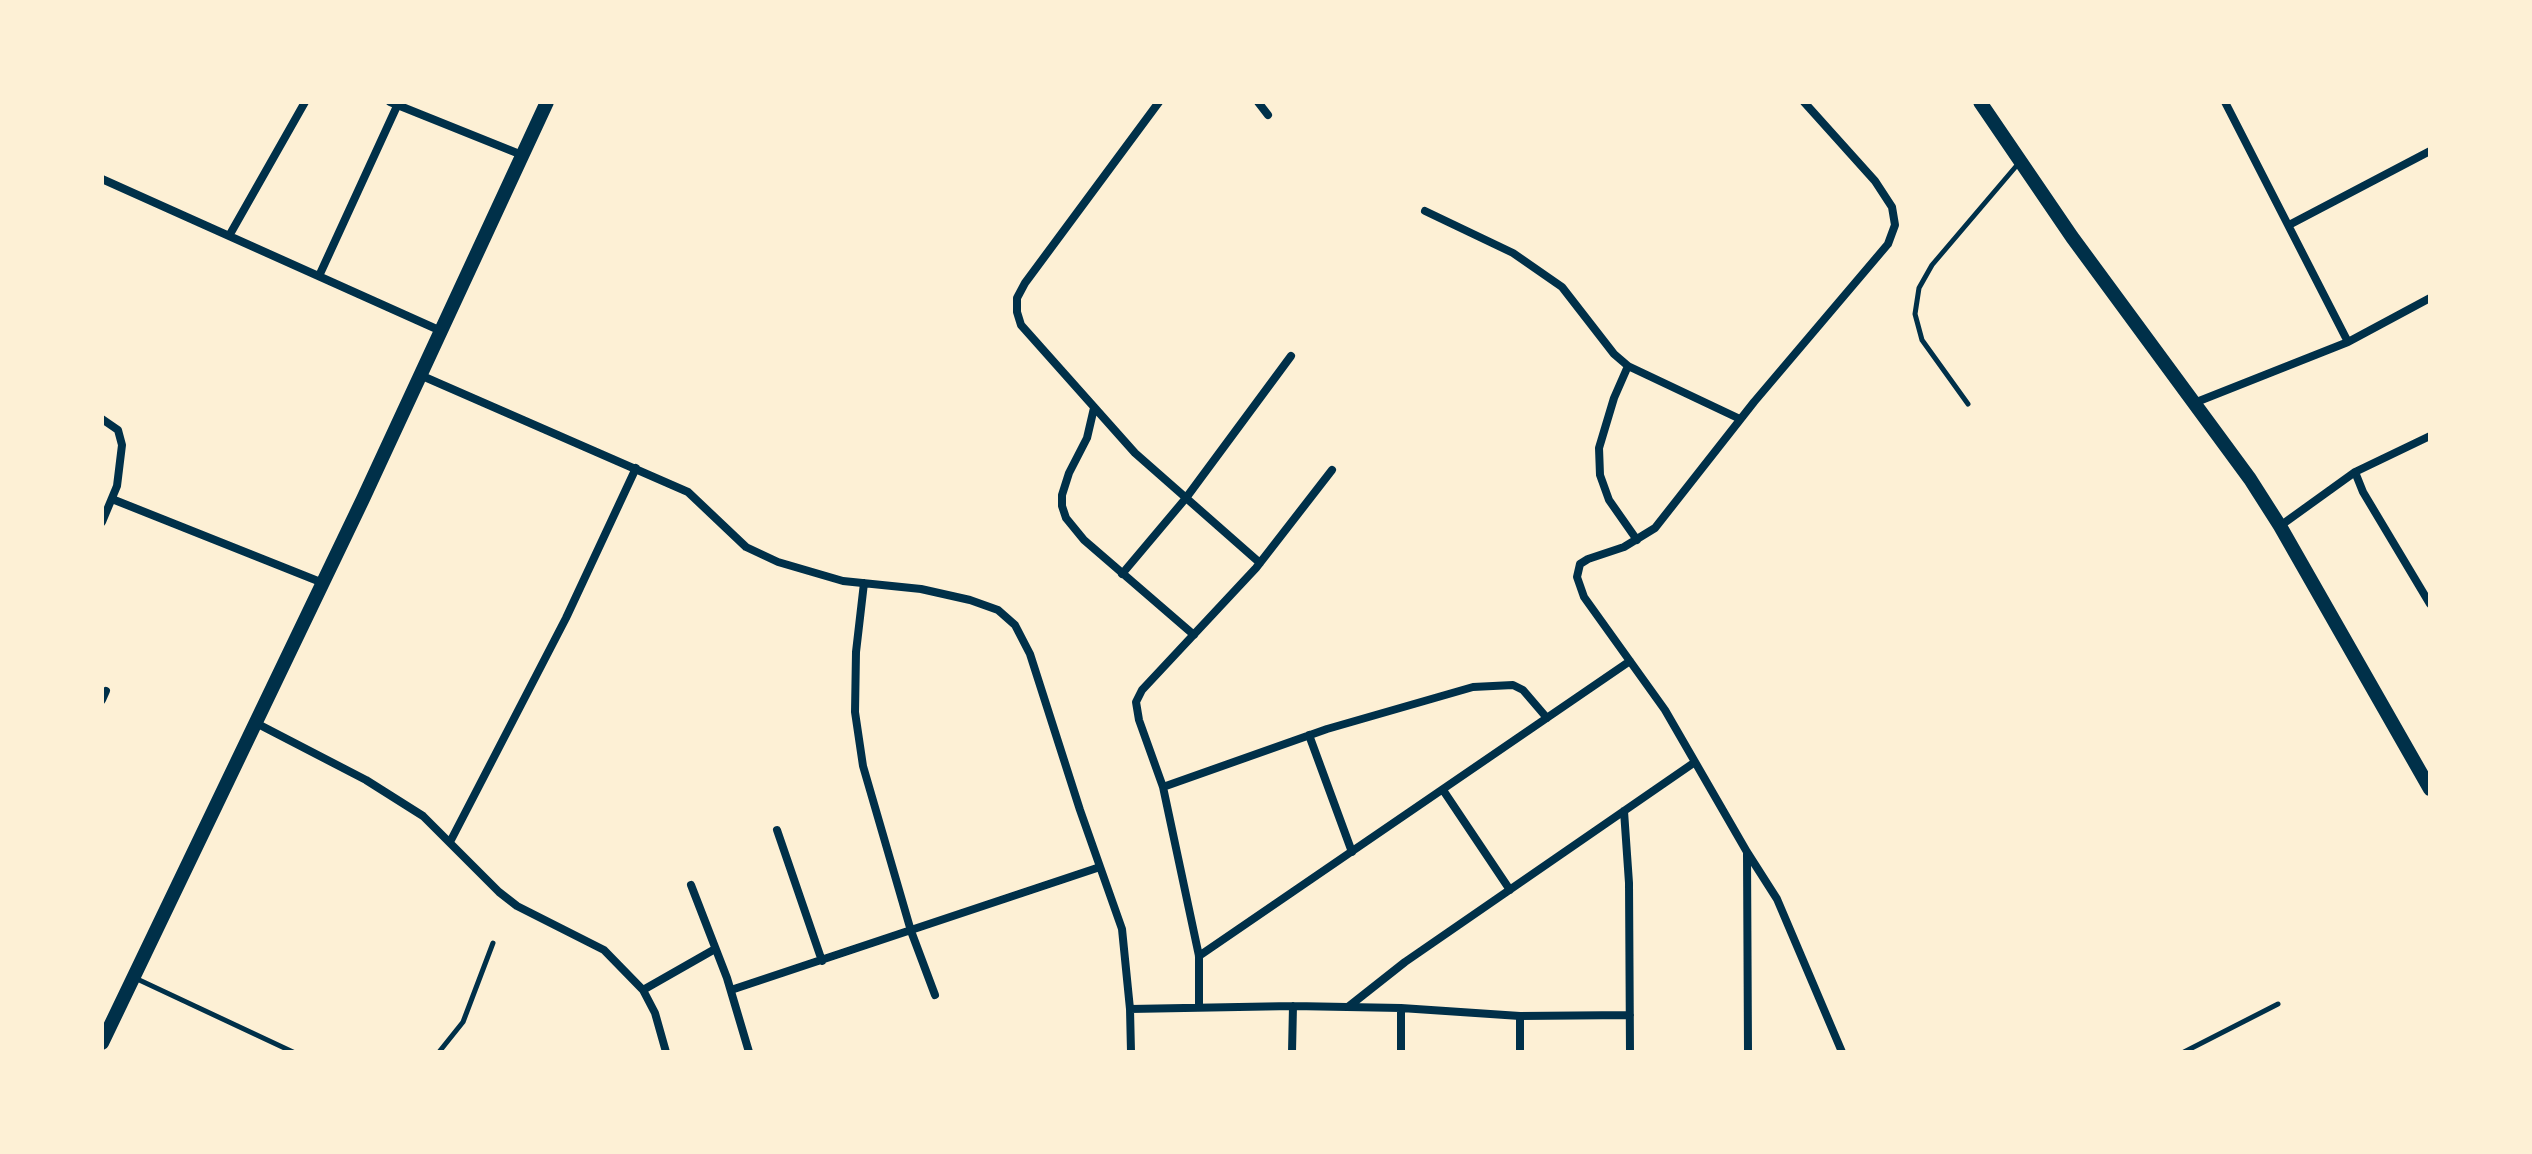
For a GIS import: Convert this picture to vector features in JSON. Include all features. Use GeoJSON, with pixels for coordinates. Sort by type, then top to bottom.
{"type":"FeatureCollection","features":[{"type":"Feature","properties":{"kind":"main road"},"geometry":{"type":"LineString","coordinates":[[102,1043],[323,583],[547,102]]}},
{"type":"Feature","properties":{"kind":"main road"},"geometry":{"type":"LineString","coordinates":[[1980,102],[2072,237],[2280,526],[2430,789]]}},
{"type":"Feature","properties":{"kind":"street"},"geometry":{"type":"LineString","coordinates":[[229,236],[305,102]]}},
{"type":"Feature","properties":{"kind":"street"},"geometry":{"type":"LineString","coordinates":[[1159,102],[1025,283],[1017,298],[1021,325],[1135,453],[1260,563]]}},
{"type":"Feature","properties":{"kind":"street"},"geometry":{"type":"LineString","coordinates":[[1258,102],[1268,115]]}},
{"type":"Feature","properties":{"kind":"street"},"geometry":{"type":"LineString","coordinates":[[1804,102],[1875,181],[1892,207],[1895,225],[1888,244],[1740,419],[1655,528],[1624,547],[1580,564],[1577,577],[1584,597],[1665,710],[1777,899],[1842,1052]]}},
{"type":"Feature","properties":{"kind":"street"},"geometry":{"type":"LineString","coordinates":[[319,276],[395,103],[522,155]]}},
{"type":"Feature","properties":{"kind":"street"},"geometry":{"type":"LineString","coordinates":[[2229,103],[2348,342]]}},
{"type":"Feature","properties":{"kind":"street"},"geometry":{"type":"LineString","coordinates":[[2289,225],[2430,151]]}},
{"type":"Feature","properties":{"kind":"street"},"geometry":{"type":"LineString","coordinates":[[102,179],[441,331]]}},
{"type":"Feature","properties":{"kind":"street"},"geometry":{"type":"LineString","coordinates":[[1425,211],[1513,253],[1562,287],[1614,354],[1628,366],[1740,419]]}},
{"type":"Feature","properties":{"kind":"street"},"geometry":{"type":"LineString","coordinates":[[2194,403],[2348,342],[2430,298]]}},
{"type":"Feature","properties":{"kind":"street"},"geometry":{"type":"LineString","coordinates":[[1122,574],[1186,498],[1291,356]]}},
{"type":"Feature","properties":{"kind":"street"},"geometry":{"type":"LineString","coordinates":[[1628,366],[1599,448],[1600,475],[1609,500],[1637,540]]}},
{"type":"Feature","properties":{"kind":"street"},"geometry":{"type":"LineString","coordinates":[[420,375],[688,492],[746,547],[778,562],[843,581],[921,589],[970,600],[998,610],[1015,625],[1030,654],[1122,929],[1131,1052]]}},
{"type":"Feature","properties":{"kind":"street"},"geometry":{"type":"LineString","coordinates":[[1094,408],[1087,438],[1069,473],[1062,495],[1066,518],[1084,540],[1194,635]]}},
{"type":"Feature","properties":{"kind":"street"},"geometry":{"type":"LineString","coordinates":[[102,419],[118,430],[122,445],[117,486],[103,519]]}},
{"type":"Feature","properties":{"kind":"street"},"geometry":{"type":"LineString","coordinates":[[2280,526],[2355,472],[2430,436]]}},
{"type":"Feature","properties":{"kind":"street"},"geometry":{"type":"LineString","coordinates":[[450,842],[566,618],[636,468]]}},
{"type":"Feature","properties":{"kind":"street"},"geometry":{"type":"LineString","coordinates":[[1199,1007],[1199,956],[1163,787],[1139,720],[1136,702],[1142,690],[1260,563],[1332,470]]}},
{"type":"Feature","properties":{"kind":"street"},"geometry":{"type":"LineString","coordinates":[[2355,472],[2363,492],[2430,604]]}},
{"type":"Feature","properties":{"kind":"street"},"geometry":{"type":"LineString","coordinates":[[112,499],[323,583]]}},
{"type":"Feature","properties":{"kind":"street"},"geometry":{"type":"LineString","coordinates":[[864,583],[856,652],[855,712],[863,766],[911,931],[935,995]]}},
{"type":"Feature","properties":{"kind":"street"},"geometry":{"type":"LineString","coordinates":[[1199,956],[1630,661]]}},
{"type":"Feature","properties":{"kind":"street"},"geometry":{"type":"LineString","coordinates":[[1163,787],[1309,735],[1488,685],[1513,685],[1523,690],[1547,718]]}},
{"type":"Feature","properties":{"kind":"street"},"geometry":{"type":"LineString","coordinates":[[256,723],[366,780],[423,816],[508,899],[604,950],[643,990],[655,1013],[666,1052]]}},
{"type":"Feature","properties":{"kind":"street"},"geometry":{"type":"LineString","coordinates":[[1309,735],[1352,852]]}},
{"type":"Feature","properties":{"kind":"street"},"geometry":{"type":"LineString","coordinates":[[1347,1007],[1405,962],[1695,762]]}},
{"type":"Feature","properties":{"kind":"street"},"geometry":{"type":"LineString","coordinates":[[1443,790],[1510,890]]}},
{"type":"Feature","properties":{"kind":"street"},"geometry":{"type":"LineString","coordinates":[[1624,811],[1629,883],[1630,1052]]}},
{"type":"Feature","properties":{"kind":"street"},"geometry":{"type":"LineString","coordinates":[[777,830],[822,961]]}},
{"type":"Feature","properties":{"kind":"street"},"geometry":{"type":"LineString","coordinates":[[1747,852],[1748,1052]]}},
{"type":"Feature","properties":{"kind":"street"},"geometry":{"type":"LineString","coordinates":[[731,990],[1100,867]]}},
{"type":"Feature","properties":{"kind":"street"},"geometry":{"type":"LineString","coordinates":[[691,885],[731,990],[749,1052]]}},
{"type":"Feature","properties":{"kind":"street"},"geometry":{"type":"LineString","coordinates":[[643,990],[715,949]]}},
{"type":"Feature","properties":{"kind":"street"},"geometry":{"type":"LineString","coordinates":[[1130,1009],[1293,1006],[1401,1008],[1520,1016],[1630,1015]]}},
{"type":"Feature","properties":{"kind":"street"},"geometry":{"type":"LineString","coordinates":[[1292,1052],[1293,1006]]}},
{"type":"Feature","properties":{"kind":"street"},"geometry":{"type":"LineString","coordinates":[[1401,1008],[1401,1052]]}},
{"type":"Feature","properties":{"kind":"street"},"geometry":{"type":"LineString","coordinates":[[1520,1016],[1520,1052]]}},
{"type":"Feature","properties":{"kind":"lane"},"geometry":{"type":"LineString","coordinates":[[1968,404],[1922,340],[1915,314],[1919,288],[1932,265],[2021,161]]}},
{"type":"Feature","properties":{"kind":"lane"},"geometry":{"type":"LineString","coordinates":[[439,1052],[463,1022],[493,943]]}},
{"type":"Feature","properties":{"kind":"lane"},"geometry":{"type":"LineString","coordinates":[[134,977],[293,1052]]}},
{"type":"Feature","properties":{"kind":"lane"},"geometry":{"type":"LineString","coordinates":[[2184,1052],[2278,1004]]}}]}
